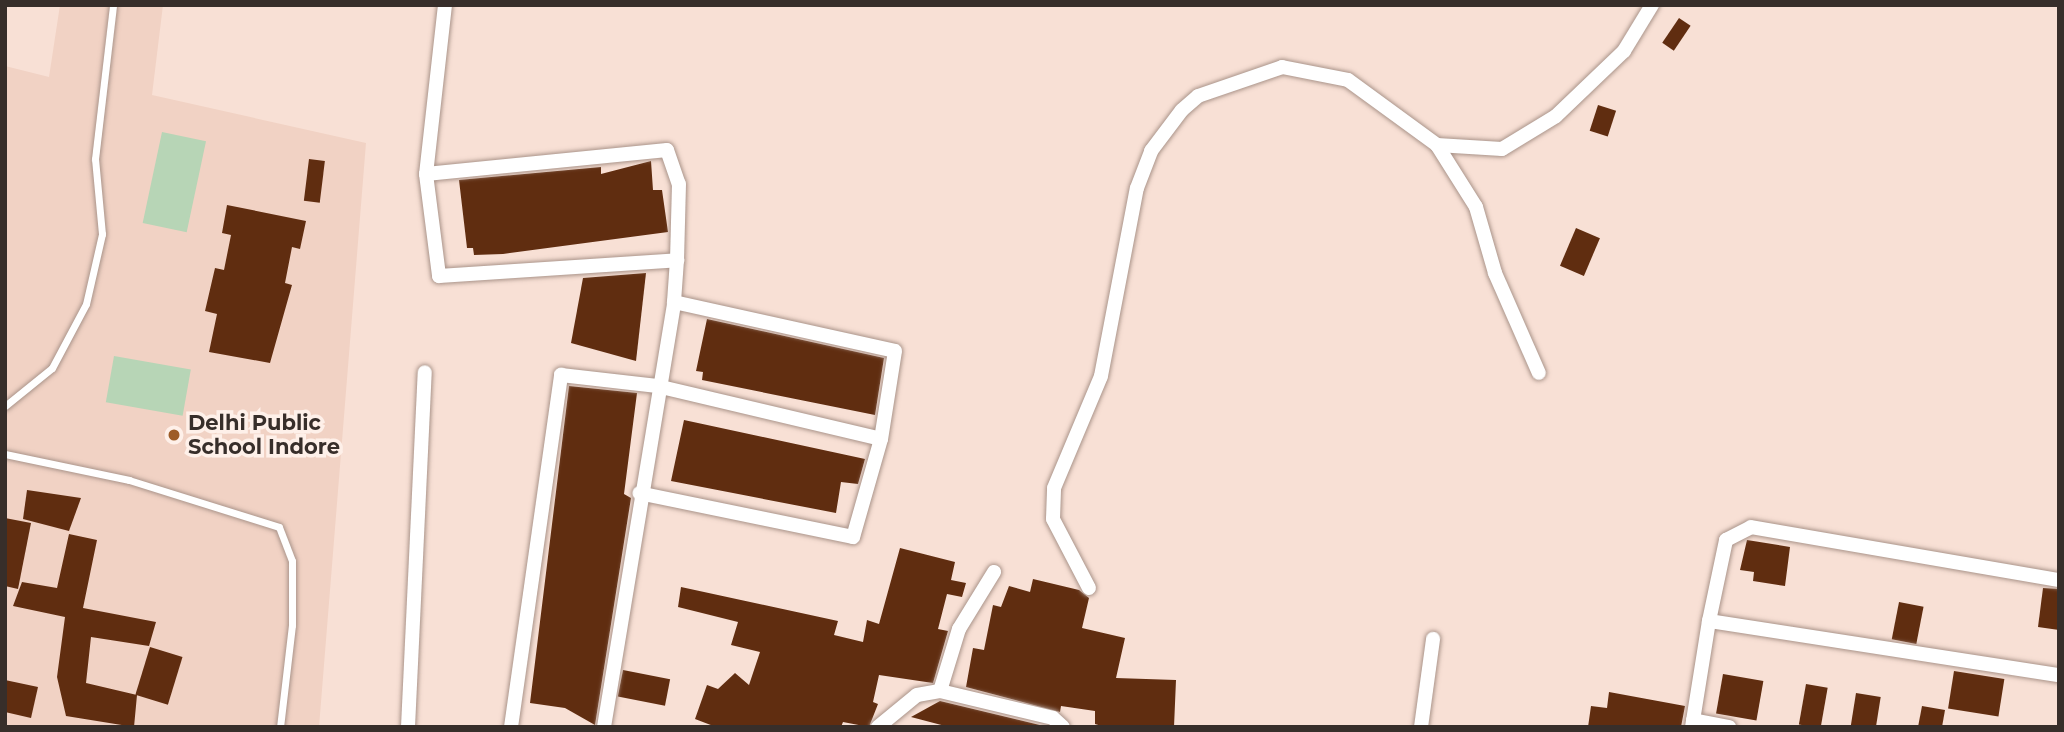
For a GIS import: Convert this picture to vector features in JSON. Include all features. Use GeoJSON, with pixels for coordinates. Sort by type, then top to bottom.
{"type":"FeatureCollection","features":[{"type":"Feature","properties":{"kind":"street"},"geometry":{"type":"LineString","coordinates":[[445,5],[426,174],[434,269],[443,277],[677,260]]}},
{"type":"Feature","properties":{"kind":"street"},"geometry":{"type":"LineString","coordinates":[[1437,145],[1502,149],[1530,135],[1624,51],[1652,5]]}},
{"type":"Feature","properties":{"kind":"street"},"geometry":{"type":"LineString","coordinates":[[1089,588],[1053,519],[1054,488],[1101,376],[1137,188],[1151,151],[1182,110],[1198,96],[1282,67],[1348,80],[1437,145],[1476,207],[1495,274],[1539,373]]}},
{"type":"Feature","properties":{"kind":"street"},"geometry":{"type":"LineString","coordinates":[[426,174],[667,150],[679,184],[674,302],[639,493],[604,727]]}},
{"type":"Feature","properties":{"kind":"street"},"geometry":{"type":"LineString","coordinates":[[639,493],[847,540],[857,533],[881,439],[896,355],[892,347],[674,302]]}},
{"type":"Feature","properties":{"kind":"street"},"geometry":{"type":"LineString","coordinates":[[408,727],[425,372]]}},
{"type":"Feature","properties":{"kind":"street"},"geometry":{"type":"LineString","coordinates":[[511,727],[557,381],[570,373],[657,386],[881,439]]}},
{"type":"Feature","properties":{"kind":"street"},"geometry":{"type":"LineString","coordinates":[[1729,727],[1692,724],[1726,540],[1751,527],[2059,580]]}},
{"type":"Feature","properties":{"kind":"street"},"geometry":{"type":"LineString","coordinates":[[940,691],[959,629],[994,572]]}},
{"type":"Feature","properties":{"kind":"street"},"geometry":{"type":"LineString","coordinates":[[1709,621],[2059,675]]}},
{"type":"Feature","properties":{"kind":"street"},"geometry":{"type":"LineString","coordinates":[[1421,727],[1433,639]]}},
{"type":"Feature","properties":{"kind":"street"},"geometry":{"type":"LineString","coordinates":[[877,727],[917,695],[940,691],[1053,718],[1063,727]]}},
{"type":"Feature","properties":{"kind":"lane"},"geometry":{"type":"LineString","coordinates":[[5,406],[52,368],[86,304],[102,234],[95,159],[113,5]]}},
{"type":"Feature","properties":{"kind":"lane"},"geometry":{"type":"LineString","coordinates":[[5,454],[129,480],[279,527],[292,561],[292,625],[280,727]]}},
{"type":"Feature","properties":{"kind":"shaded area","name":"Delhi Public School Indore"},"geometry":{"type":"Polygon","coordinates":[[[60,5],[163,5],[152,95],[366,143],[319,727],[5,727],[5,66],[49,77],[60,5]]]}},
{"type":"Feature","properties":{"kind":"green space"},"geometry":{"type":"Polygon","coordinates":[[[162,132],[206,141],[187,232],[143,223],[162,132]]]}},
{"type":"Feature","properties":{"kind":"green space"},"geometry":{"type":"Polygon","coordinates":[[[114,356],[191,370],[183,416],[106,402],[114,356]]]}},
{"type":"Feature","properties":{"kind":"building"},"geometry":{"type":"Polygon","coordinates":[[[1679,18],[1691,26],[1674,51],[1662,43],[1679,18]]]}},
{"type":"Feature","properties":{"kind":"building"},"geometry":{"type":"Polygon","coordinates":[[[1598,105],[1616,111],[1608,137],[1590,131],[1598,105]]]}},
{"type":"Feature","properties":{"kind":"building"},"geometry":{"type":"Polygon","coordinates":[[[309,159],[325,161],[320,203],[304,201],[309,159]]]}},
{"type":"Feature","properties":{"kind":"building"},"geometry":{"type":"Polygon","coordinates":[[[651,161],[653,190],[662,190],[668,232],[503,254],[474,255],[473,248],[467,248],[459,180],[601,167],[601,174],[651,161]]]}},
{"type":"Feature","properties":{"kind":"building"},"geometry":{"type":"Polygon","coordinates":[[[227,205],[306,221],[300,249],[292,247],[285,283],[292,285],[270,363],[209,352],[217,314],[205,311],[215,268],[224,270],[231,235],[222,233],[227,205]]]}},
{"type":"Feature","properties":{"kind":"building"},"geometry":{"type":"Polygon","coordinates":[[[1576,228],[1600,238],[1584,276],[1560,266],[1576,228]]]}},
{"type":"Feature","properties":{"kind":"building"},"geometry":{"type":"Polygon","coordinates":[[[646,273],[636,361],[571,343],[583,278],[646,273]]]}},
{"type":"Feature","properties":{"kind":"building"},"geometry":{"type":"Polygon","coordinates":[[[707,319],[884,358],[875,415],[702,380],[703,372],[696,371],[707,319]]]}},
{"type":"Feature","properties":{"kind":"building"},"geometry":{"type":"Polygon","coordinates":[[[569,386],[637,393],[624,494],[631,498],[595,725],[565,708],[530,703],[569,386]]]}},
{"type":"Feature","properties":{"kind":"building"},"geometry":{"type":"Polygon","coordinates":[[[684,420],[865,459],[858,484],[841,482],[836,513],[671,481],[684,420]]]}},
{"type":"Feature","properties":{"kind":"building"},"geometry":{"type":"Polygon","coordinates":[[[27,490],[81,498],[69,531],[23,519],[27,490]]]}},
{"type":"Feature","properties":{"kind":"building"},"geometry":{"type":"Polygon","coordinates":[[[5,518],[31,523],[18,589],[5,586],[5,518]]]}},
{"type":"Feature","properties":{"kind":"building"},"geometry":{"type":"Polygon","coordinates":[[[69,534],[97,540],[83,608],[156,622],[149,646],[91,637],[86,683],[137,695],[134,727],[66,716],[57,677],[65,617],[13,606],[22,582],[57,588],[69,534]]]}},
{"type":"Feature","properties":{"kind":"building"},"geometry":{"type":"Polygon","coordinates":[[[1747,540],[1790,547],[1785,586],[1753,581],[1754,572],[1740,570],[1747,540]]]}},
{"type":"Feature","properties":{"kind":"building"},"geometry":{"type":"Polygon","coordinates":[[[900,548],[955,562],[951,580],[966,583],[962,597],[947,594],[938,629],[948,631],[933,683],[879,675],[873,702],[878,704],[869,727],[843,722],[841,727],[716,727],[695,719],[707,685],[718,689],[735,673],[749,685],[760,652],[731,645],[738,622],[678,607],[681,587],[838,621],[834,635],[863,642],[867,620],[879,624],[900,548]]]}},
{"type":"Feature","properties":{"kind":"building"},"geometry":{"type":"Polygon","coordinates":[[[1033,579],[1079,590],[1089,598],[1082,628],[1125,638],[1116,678],[1176,680],[1174,727],[1105,727],[1095,724],[1095,711],[1061,706],[1060,712],[966,687],[973,648],[984,650],[993,605],[1001,607],[1009,586],[1030,592],[1033,579]]]}},
{"type":"Feature","properties":{"kind":"building"},"geometry":{"type":"Polygon","coordinates":[[[2043,588],[2059,589],[2059,630],[2038,627],[2043,588]]]}},
{"type":"Feature","properties":{"kind":"building"},"geometry":{"type":"Polygon","coordinates":[[[1899,602],[1924,607],[1916,644],[1892,639],[1899,602]]]}},
{"type":"Feature","properties":{"kind":"building"},"geometry":{"type":"Polygon","coordinates":[[[150,647],[183,657],[168,705],[135,695],[150,647]]]}},
{"type":"Feature","properties":{"kind":"building"},"geometry":{"type":"Polygon","coordinates":[[[623,670],[670,679],[665,706],[618,697],[623,670]]]}},
{"type":"Feature","properties":{"kind":"building"},"geometry":{"type":"Polygon","coordinates":[[[1954,671],[2004,679],[1998,717],[1948,709],[1954,671]]]}},
{"type":"Feature","properties":{"kind":"building"},"geometry":{"type":"Polygon","coordinates":[[[1723,674],[1763,681],[1756,721],[1716,713],[1723,674]]]}},
{"type":"Feature","properties":{"kind":"building"},"geometry":{"type":"Polygon","coordinates":[[[5,680],[38,687],[31,718],[5,712],[5,680]]]}},
{"type":"Feature","properties":{"kind":"building"},"geometry":{"type":"Polygon","coordinates":[[[1806,684],[1828,688],[1821,727],[1799,724],[1806,684]]]}},
{"type":"Feature","properties":{"kind":"building"},"geometry":{"type":"Polygon","coordinates":[[[1609,692],[1685,706],[1681,727],[1588,727],[1591,706],[1607,708],[1609,692]]]}},
{"type":"Feature","properties":{"kind":"building"},"geometry":{"type":"Polygon","coordinates":[[[1856,693],[1881,697],[1876,727],[1851,727],[1856,693]]]}},
{"type":"Feature","properties":{"kind":"building"},"geometry":{"type":"Polygon","coordinates":[[[940,701],[1048,727],[949,727],[911,717],[940,701]]]}},
{"type":"Feature","properties":{"kind":"building"},"geometry":{"type":"Polygon","coordinates":[[[1922,706],[1945,710],[1942,727],[1918,727],[1922,706]]]}},
{"type":"Feature","properties":{"kind":"place","name":"Delhi Public School Indore"},"geometry":{"type":"Point","coordinates":[174,435]}}]}
